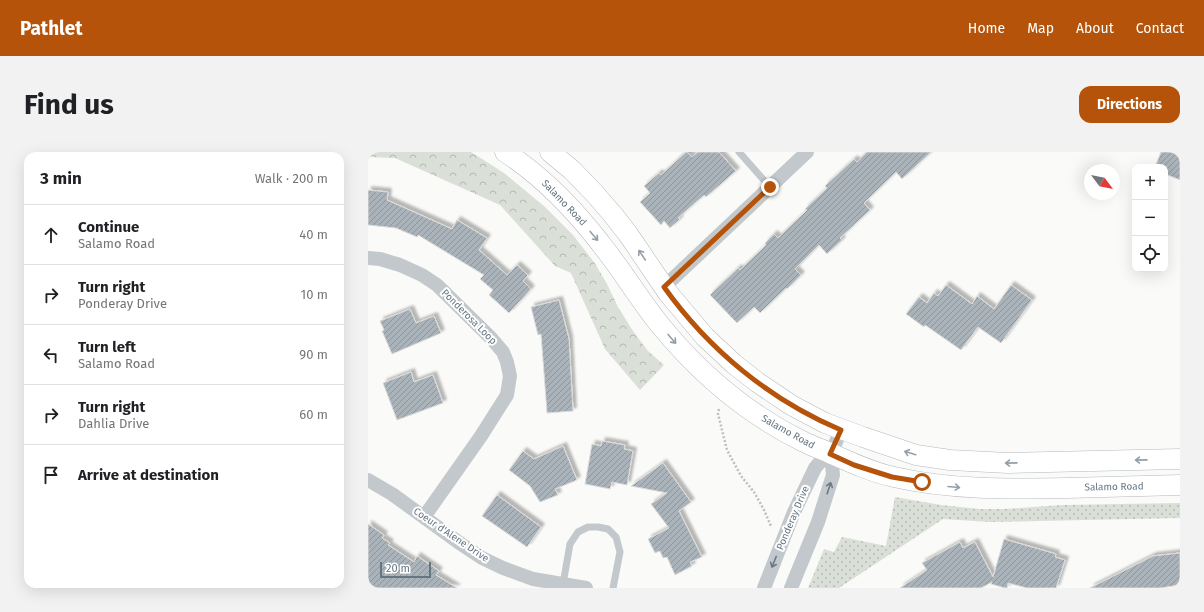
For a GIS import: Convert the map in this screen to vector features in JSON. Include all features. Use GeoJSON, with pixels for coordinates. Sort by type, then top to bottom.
{"type":"FeatureCollection","features":[{"type":"Feature","properties":{"kind":"main road","name":"Salamo Road"},"geometry":{"type":"LineString","coordinates":[[505,152],[545,183],[580,219],[604,248],[643,304],[686,355],[703,372],[742,404],[804,442],[854,465],[892,477],[963,487],[1008,489],[1180,485]]}},
{"type":"Feature","properties":{"kind":"main road"},"geometry":{"type":"LineString","coordinates":[[550,152],[572,170],[614,216],[664,287],[705,336],[734,364],[757,382],[791,405],[809,415],[841,430],[916,455],[968,462],[1008,463],[1180,459]]}},
{"type":"Feature","properties":{"kind":"street"},"geometry":{"type":"LineString","coordinates":[[664,287],[807,152]]}},
{"type":"Feature","properties":{"kind":"street","name":"Ponderosa Loop"},"geometry":{"type":"LineString","coordinates":[[368,258],[380,259],[400,265],[422,275],[437,285],[492,338],[503,352],[507,362],[510,376],[507,395],[481,436],[424,517]]}},
{"type":"Feature","properties":{"kind":"street","name":"Ponderay Drive"},"geometry":{"type":"LineString","coordinates":[[764,588],[794,512],[815,468],[830,454],[841,430]]}},
{"type":"Feature","properties":{"kind":"street"},"geometry":{"type":"LineString","coordinates":[[791,588],[818,522],[833,475],[830,454]]}},
{"type":"Feature","properties":{"kind":"street","name":"Coeur d'Alene Drive"},"geometry":{"type":"LineString","coordinates":[[368,480],[392,494],[482,558],[496,565],[533,579],[586,588]]}},
{"type":"Feature","properties":{"kind":"lane"},"geometry":{"type":"LineString","coordinates":[[739,152],[770,187]]}},
{"type":"Feature","properties":{"kind":"lane"},"geometry":{"type":"LineString","coordinates":[[563,584],[570,544],[578,532],[588,527],[608,529],[616,537],[620,552],[613,588]]}},
{"type":"Feature","properties":{"kind":"path"},"geometry":{"type":"LineString","coordinates":[[719,404],[718,414],[727,450],[741,476],[754,492],[771,526]]}},
{"type":"Feature","properties":{"kind":"green space"},"geometry":{"type":"Polygon","coordinates":[[[368,152],[471,152],[504,173],[545,207],[573,235],[594,262],[618,307],[633,331],[648,351],[664,365],[640,390],[605,349],[571,273],[555,266],[500,205],[395,158],[368,157],[368,152]]]}},
{"type":"Feature","properties":{"kind":"green space"},"geometry":{"type":"Polygon","coordinates":[[[895,497],[941,505],[980,509],[1062,505],[1180,503],[1180,518],[990,522],[943,519],[839,588],[808,588],[824,549],[834,552],[842,537],[886,546],[895,497]]]}},
{"type":"Feature","properties":{"kind":"building"},"geometry":{"type":"Polygon","coordinates":[[[686,152],[692,157],[698,152],[719,152],[736,171],[706,197],[704,195],[678,218],[680,219],[670,228],[664,221],[661,225],[640,202],[650,193],[644,186],[659,173],[661,175],[686,152]]]}},
{"type":"Feature","properties":{"kind":"building"},"geometry":{"type":"Polygon","coordinates":[[[867,152],[931,152],[902,179],[896,172],[864,203],[870,210],[840,238],[842,240],[827,254],[819,245],[795,269],[801,275],[787,289],[786,288],[760,313],[754,307],[737,323],[710,295],[738,268],[740,270],[766,245],[765,243],[774,234],[778,238],[827,188],[825,186],[854,159],[857,162],[867,152]]]}},
{"type":"Feature","properties":{"kind":"building"},"geometry":{"type":"Polygon","coordinates":[[[1161,152],[1180,152],[1180,180],[1168,175],[1168,164],[1156,164],[1161,152]]]}},
{"type":"Feature","properties":{"kind":"building"},"geometry":{"type":"Polygon","coordinates":[[[368,190],[388,192],[387,200],[452,229],[457,220],[487,238],[479,250],[507,275],[517,265],[528,275],[523,281],[531,289],[509,313],[489,295],[493,290],[480,279],[484,275],[418,235],[417,237],[396,228],[368,225],[368,190]]]}},
{"type":"Feature","properties":{"kind":"building"},"geometry":{"type":"Polygon","coordinates":[[[946,285],[972,304],[977,296],[994,309],[1011,285],[1032,300],[1001,343],[978,327],[961,350],[925,325],[924,327],[906,314],[919,297],[927,303],[934,293],[938,296],[946,285]]]}},
{"type":"Feature","properties":{"kind":"building"},"geometry":{"type":"Polygon","coordinates":[[[559,300],[569,339],[573,411],[547,413],[541,334],[538,335],[531,307],[559,300]]]}},
{"type":"Feature","properties":{"kind":"building"},"geometry":{"type":"Polygon","coordinates":[[[410,309],[416,323],[434,316],[441,333],[392,354],[382,331],[384,330],[380,321],[410,309]]]}},
{"type":"Feature","properties":{"kind":"building"},"geometry":{"type":"Polygon","coordinates":[[[411,372],[414,382],[433,375],[443,403],[397,420],[383,383],[411,372]]]}},
{"type":"Feature","properties":{"kind":"building"},"geometry":{"type":"Polygon","coordinates":[[[602,441],[625,445],[624,449],[633,451],[627,485],[612,482],[610,489],[585,484],[592,444],[601,446],[602,441]]]}},
{"type":"Feature","properties":{"kind":"building"},"geometry":{"type":"Polygon","coordinates":[[[563,446],[577,480],[555,489],[558,495],[540,502],[530,486],[509,470],[523,451],[534,459],[563,446]]]}},
{"type":"Feature","properties":{"kind":"building"},"geometry":{"type":"Polygon","coordinates":[[[663,463],[691,502],[679,511],[702,557],[690,562],[692,566],[675,575],[667,557],[663,558],[660,551],[655,553],[648,539],[669,528],[651,504],[667,493],[631,486],[663,463]]]}},
{"type":"Feature","properties":{"kind":"building"},"geometry":{"type":"Polygon","coordinates":[[[497,495],[541,527],[527,547],[482,516],[497,495]]]}},
{"type":"Feature","properties":{"kind":"building"},"geometry":{"type":"Polygon","coordinates":[[[368,524],[384,535],[382,538],[390,543],[388,545],[414,562],[417,556],[439,571],[436,575],[457,588],[368,588],[368,524]]]}},
{"type":"Feature","properties":{"kind":"building"},"geometry":{"type":"Polygon","coordinates":[[[1004,539],[1056,554],[1055,557],[1065,560],[1056,588],[1027,588],[1008,583],[1007,588],[1005,588],[991,584],[992,582],[981,588],[900,588],[927,570],[922,563],[960,542],[963,548],[975,542],[993,577],[1004,539]]]}},
{"type":"Feature","properties":{"kind":"building"},"geometry":{"type":"Polygon","coordinates":[[[1180,553],[1180,585],[1160,588],[1090,588],[1153,556],[1180,553]]]}},
{"type":"Feature","properties":{"kind":"route"},"geometry":{"type":"LineString","coordinates":[[770,187],[664,287],[705,336],[734,364],[791,405],[841,430],[830,454],[854,465],[892,477],[922,482]]}}]}
